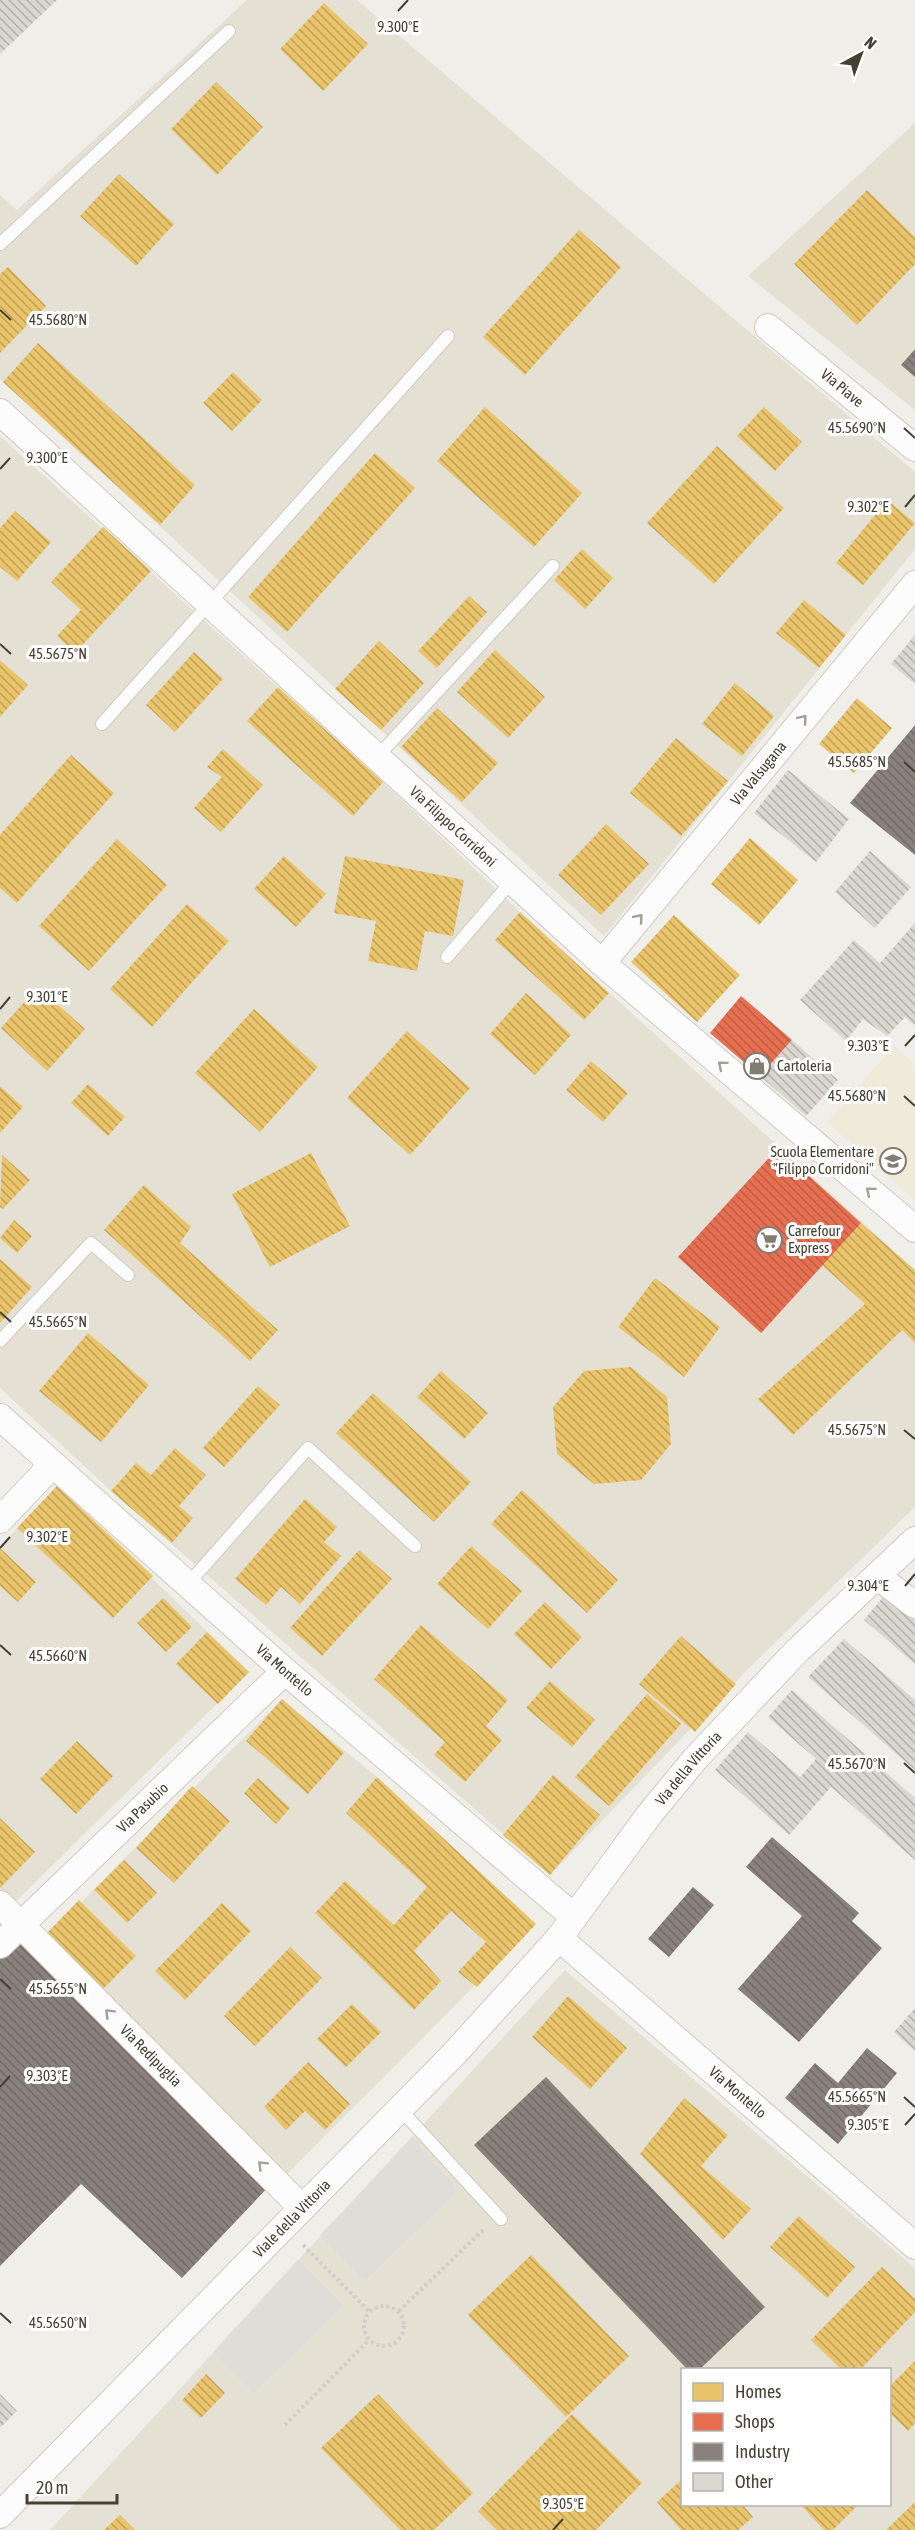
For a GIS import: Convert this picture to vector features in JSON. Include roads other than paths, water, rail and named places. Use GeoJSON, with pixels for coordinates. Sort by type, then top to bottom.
{"type":"FeatureCollection","features":[{"type":"Feature","properties":{"kind":"street","name":"Via Piave"},"geometry":{"type":"LineString","coordinates":[[768,327],[915,448]]}},
{"type":"Feature","properties":{"kind":"street","name":"Via Filippo Corridoni"},"geometry":{"type":"LineString","coordinates":[[0,412],[602,963],[915,1229]]}},
{"type":"Feature","properties":{"kind":"street","name":"Via Valsugana"},"geometry":{"type":"LineString","coordinates":[[602,963],[915,584]]}},
{"type":"Feature","properties":{"kind":"street","name":"Via Montello"},"geometry":{"type":"LineString","coordinates":[[0,1417],[285,1671],[574,1917]]}},
{"type":"Feature","properties":{"kind":"street"},"geometry":{"type":"LineString","coordinates":[[0,1520],[54,1464]]}},
{"type":"Feature","properties":{"kind":"street","name":"Via della Vittoria"},"geometry":{"type":"LineString","coordinates":[[574,1917],[672,1785],[809,1625],[877,1576],[915,1540]]}},
{"type":"Feature","properties":{"kind":"street"},"geometry":{"type":"LineString","coordinates":[[877,1576],[915,1605]]}},
{"type":"Feature","properties":{"kind":"street","name":"Via Pasubio"},"geometry":{"type":"LineString","coordinates":[[0,1945],[19,1923],[285,1671]]}},
{"type":"Feature","properties":{"kind":"street","name":"Via Redipuglia"},"geometry":{"type":"LineString","coordinates":[[0,1904],[302,2208]]}},
{"type":"Feature","properties":{"kind":"street","name":"Viale della Vittoria"},"geometry":{"type":"LineString","coordinates":[[0,2515],[454,2055],[559,1938],[574,1917]]}},
{"type":"Feature","properties":{"kind":"street","name":"Via Montello"},"geometry":{"type":"LineString","coordinates":[[559,1938],[915,2246]]}},
{"type":"Feature","properties":{"kind":"lane"},"geometry":{"type":"LineString","coordinates":[[0,244],[229,31]]}},
{"type":"Feature","properties":{"kind":"lane"},"geometry":{"type":"LineString","coordinates":[[102,724],[448,336]]}},
{"type":"Feature","properties":{"kind":"lane"},"geometry":{"type":"LineString","coordinates":[[377,757],[553,566]]}},
{"type":"Feature","properties":{"kind":"lane"},"geometry":{"type":"LineString","coordinates":[[447,957],[512,881]]}},
{"type":"Feature","properties":{"kind":"lane"},"geometry":{"type":"LineString","coordinates":[[0,1341],[91,1243],[128,1275]]}},
{"type":"Feature","properties":{"kind":"lane"},"geometry":{"type":"LineString","coordinates":[[188,1584],[308,1448],[415,1546]]}},
{"type":"Feature","properties":{"kind":"lane"},"geometry":{"type":"LineString","coordinates":[[400,2109],[496,2220]]}},
{"type":"Feature","properties":{"kind":"place","name":"Cartoleria"},"geometry":{"type":"Point","coordinates":[757,1066]}},
{"type":"Feature","properties":{"kind":"place","name":"Scuola Elementare \"Filippo Corridoni\""},"geometry":{"type":"Point","coordinates":[893,1161]}},
{"type":"Feature","properties":{"kind":"place","name":"Carrefour Express"},"geometry":{"type":"Point","coordinates":[769,1240]}}]}
